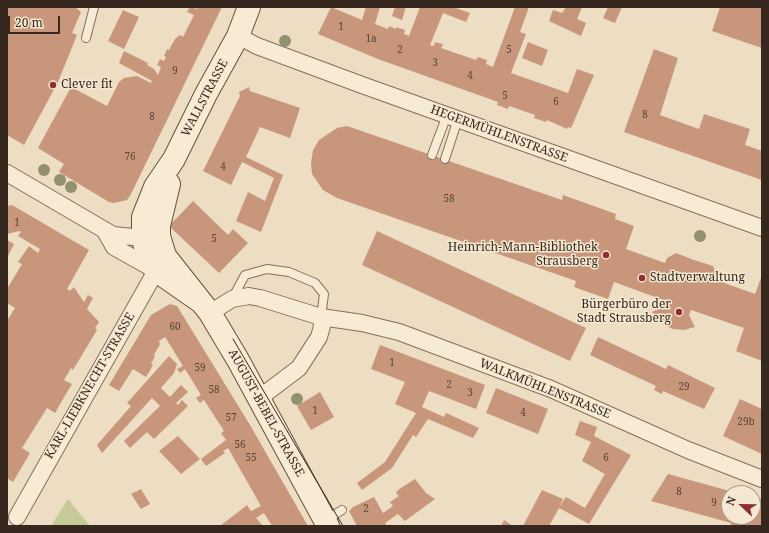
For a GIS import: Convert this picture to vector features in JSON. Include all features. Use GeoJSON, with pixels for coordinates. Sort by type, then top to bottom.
{"type":"FeatureCollection","features":[{"type":"Feature","properties":{"kind":"street","name":"WALLSTRASSE"},"geometry":{"type":"LineString","coordinates":[[143,238],[143,217],[155,187],[174,159],[206,94],[238,36],[249,7]]}},
{"type":"Feature","properties":{"kind":"street","name":"HEGERMÜHLENSTRASSE"},"geometry":{"type":"LineString","coordinates":[[238,36],[271,51],[762,228]]}},
{"type":"Feature","properties":{"kind":"street","name":"WALLSTRASSE"},"geometry":{"type":"LineString","coordinates":[[160,263],[159,226],[174,159]]}},
{"type":"Feature","properties":{"kind":"street"},"geometry":{"type":"LineString","coordinates":[[7,173],[113,235],[143,238]]}},
{"type":"Feature","properties":{"kind":"street"},"geometry":{"type":"LineString","coordinates":[[105,231],[114,246],[160,263]]}},
{"type":"Feature","properties":{"kind":"street","name":"AUGUST-BEBEL-STRASSE"},"geometry":{"type":"LineString","coordinates":[[143,238],[160,263],[206,308],[258,399],[332,519]]}},
{"type":"Feature","properties":{"kind":"street","name":"KARL-LIEBKNECHT-STRASSE"},"geometry":{"type":"LineString","coordinates":[[17,517],[160,263]]}},
{"type":"Feature","properties":{"kind":"street","name":"WALKMÜHLENSTRASSE"},"geometry":{"type":"LineString","coordinates":[[206,308],[232,299],[249,296],[321,317],[362,323],[423,340],[551,389],[688,450],[762,480]]}},
{"type":"Feature","properties":{"kind":"street"},"geometry":{"type":"LineString","coordinates":[[258,399],[299,368],[319,337],[322,326],[321,317]]}},
{"type":"Feature","properties":{"kind":"lane"},"geometry":{"type":"LineString","coordinates":[[86,38],[94,7]]}},
{"type":"Feature","properties":{"kind":"lane"},"geometry":{"type":"LineString","coordinates":[[432,155],[452,117]]}},
{"type":"Feature","properties":{"kind":"lane"},"geometry":{"type":"LineString","coordinates":[[445,159],[452,117]]}},
{"type":"Feature","properties":{"kind":"lane"},"geometry":{"type":"LineString","coordinates":[[232,299],[246,275],[267,269],[288,272],[315,283],[324,294],[321,317]]}},
{"type":"Feature","properties":{"kind":"green space"},"geometry":{"type":"Polygon","coordinates":[[[68,499],[90,526],[51,526],[68,499]]]}},
{"type":"Feature","properties":{"kind":"building"},"geometry":{"type":"Polygon","coordinates":[[[7,7],[75,7],[81,12],[72,33],[77,35],[58,82],[24,145],[7,135],[7,7]]]}},
{"type":"Feature","properties":{"kind":"building"},"geometry":{"type":"Polygon","coordinates":[[[190,7],[197,9],[198,7],[222,7],[130,196],[127,200],[114,203],[109,202],[59,172],[64,164],[38,148],[71,87],[107,106],[119,82],[124,78],[137,76],[151,83],[152,81],[119,63],[124,51],[148,63],[147,65],[154,69],[158,75],[161,67],[157,65],[160,59],[164,61],[166,57],[164,56],[167,49],[169,50],[175,39],[180,35],[183,37],[194,15],[187,12],[190,7]]]}},
{"type":"Feature","properties":{"kind":"building"},"geometry":{"type":"Polygon","coordinates":[[[331,7],[362,20],[366,7],[380,7],[375,24],[388,29],[389,26],[396,29],[396,27],[405,30],[404,34],[409,36],[420,7],[453,7],[470,13],[466,22],[443,13],[430,45],[434,46],[435,42],[443,44],[441,48],[476,60],[478,57],[487,60],[486,64],[493,67],[515,7],[529,7],[520,32],[526,34],[511,73],[568,93],[577,69],[594,75],[571,128],[568,127],[567,129],[547,120],[546,122],[534,118],[535,115],[509,106],[508,109],[497,105],[498,102],[378,59],[318,34],[331,7]]]}},
{"type":"Feature","properties":{"kind":"building"},"geometry":{"type":"Polygon","coordinates":[[[395,7],[406,7],[402,20],[392,16],[395,7]]]}},
{"type":"Feature","properties":{"kind":"building"},"geometry":{"type":"Polygon","coordinates":[[[566,7],[582,7],[577,19],[586,23],[581,36],[549,21],[553,10],[562,13],[566,7]]]}},
{"type":"Feature","properties":{"kind":"building"},"geometry":{"type":"Polygon","coordinates":[[[608,7],[622,7],[615,23],[603,18],[608,7]]]}},
{"type":"Feature","properties":{"kind":"building"},"geometry":{"type":"Polygon","coordinates":[[[720,7],[762,7],[762,48],[712,31],[720,7]]]}},
{"type":"Feature","properties":{"kind":"building"},"geometry":{"type":"Polygon","coordinates":[[[123,10],[139,17],[124,49],[108,41],[123,10]]]}},
{"type":"Feature","properties":{"kind":"building"},"geometry":{"type":"Polygon","coordinates":[[[528,42],[548,50],[542,66],[522,58],[528,42]]]}},
{"type":"Feature","properties":{"kind":"building"},"geometry":{"type":"Polygon","coordinates":[[[654,49],[678,58],[660,115],[699,129],[704,114],[750,129],[745,145],[762,151],[762,180],[624,132],[654,49]]]}},
{"type":"Feature","properties":{"kind":"building"},"geometry":{"type":"Polygon","coordinates":[[[249,87],[250,91],[300,108],[290,138],[260,127],[246,157],[283,175],[261,232],[236,221],[248,192],[265,201],[274,178],[242,162],[231,185],[203,171],[240,96],[239,92],[249,87]]]}},
{"type":"Feature","properties":{"kind":"building"},"geometry":{"type":"Polygon","coordinates":[[[347,126],[562,200],[563,195],[616,214],[615,219],[634,226],[626,249],[665,263],[667,258],[676,253],[713,266],[717,276],[716,280],[755,294],[762,275],[762,361],[736,351],[744,328],[691,310],[689,315],[695,327],[684,330],[673,329],[663,324],[652,312],[664,306],[666,301],[614,282],[608,299],[574,287],[576,281],[337,198],[323,190],[312,174],[311,163],[313,150],[319,140],[337,128],[347,126]]]}},
{"type":"Feature","properties":{"kind":"building"},"geometry":{"type":"Polygon","coordinates":[[[193,201],[228,235],[233,229],[248,243],[219,273],[169,226],[193,201]]]}},
{"type":"Feature","properties":{"kind":"building"},"geometry":{"type":"Polygon","coordinates":[[[12,205],[89,250],[67,289],[70,291],[74,287],[84,302],[88,295],[93,298],[87,309],[99,322],[95,328],[97,330],[73,370],[71,368],[64,380],[72,384],[55,413],[47,408],[22,448],[30,453],[13,482],[7,478],[7,321],[15,308],[7,303],[7,289],[22,264],[18,262],[29,246],[38,253],[40,249],[18,236],[21,232],[19,231],[7,234],[7,206],[12,205]]]}},
{"type":"Feature","properties":{"kind":"building"},"geometry":{"type":"Polygon","coordinates":[[[377,231],[586,328],[570,361],[362,265],[377,231]]]}},
{"type":"Feature","properties":{"kind":"building"},"geometry":{"type":"Polygon","coordinates":[[[7,240],[14,244],[7,258],[7,240]]]}},
{"type":"Feature","properties":{"kind":"building"},"geometry":{"type":"Polygon","coordinates":[[[170,304],[177,306],[250,425],[308,526],[272,526],[264,513],[256,518],[263,526],[220,526],[247,505],[251,511],[261,506],[228,448],[223,451],[225,453],[206,466],[201,459],[226,440],[221,433],[224,431],[204,400],[200,403],[196,398],[201,395],[185,369],[180,373],[177,369],[183,366],[165,337],[159,341],[160,344],[151,364],[153,365],[146,377],[133,369],[119,391],[109,385],[151,315],[170,304]]]}},
{"type":"Feature","properties":{"kind":"building"},"geometry":{"type":"Polygon","coordinates":[[[598,337],[666,369],[668,365],[715,388],[704,409],[663,391],[662,394],[654,390],[656,386],[590,355],[598,337]]]}},
{"type":"Feature","properties":{"kind":"building"},"geometry":{"type":"Polygon","coordinates":[[[380,345],[485,385],[476,409],[429,391],[422,407],[444,417],[446,413],[479,428],[473,438],[428,419],[416,437],[413,435],[392,468],[362,490],[357,483],[385,462],[416,413],[395,404],[405,382],[371,369],[380,345]]]}},
{"type":"Feature","properties":{"kind":"building"},"geometry":{"type":"Polygon","coordinates":[[[169,356],[177,364],[174,373],[161,388],[170,397],[181,385],[188,392],[176,403],[178,405],[182,400],[188,406],[154,439],[147,432],[130,448],[124,441],[160,406],[152,398],[102,453],[97,445],[131,406],[127,403],[169,356]]]}},
{"type":"Feature","properties":{"kind":"building"},"geometry":{"type":"Polygon","coordinates":[[[496,388],[548,409],[538,434],[486,413],[496,388]]]}},
{"type":"Feature","properties":{"kind":"building"},"geometry":{"type":"Polygon","coordinates":[[[320,392],[334,417],[311,430],[297,406],[320,392]]]}},
{"type":"Feature","properties":{"kind":"building"},"geometry":{"type":"Polygon","coordinates":[[[740,399],[762,409],[762,454],[723,436],[740,399]]]}},
{"type":"Feature","properties":{"kind":"building"},"geometry":{"type":"Polygon","coordinates":[[[580,421],[597,427],[594,436],[631,455],[589,524],[559,508],[549,526],[523,526],[542,490],[563,499],[559,507],[566,497],[585,508],[605,474],[582,461],[591,442],[575,435],[580,421]]]}},
{"type":"Feature","properties":{"kind":"building"},"geometry":{"type":"Polygon","coordinates":[[[178,436],[200,459],[181,474],[159,451],[178,436]]]}},
{"type":"Feature","properties":{"kind":"building"},"geometry":{"type":"Polygon","coordinates":[[[668,474],[721,489],[721,520],[651,501],[668,474]]]}},
{"type":"Feature","properties":{"kind":"building"},"geometry":{"type":"Polygon","coordinates":[[[415,479],[426,493],[435,499],[405,521],[398,514],[385,523],[387,526],[357,526],[349,511],[353,507],[374,497],[383,513],[393,506],[390,502],[399,496],[396,493],[398,490],[415,479]]]}},
{"type":"Feature","properties":{"kind":"building"},"geometry":{"type":"Polygon","coordinates":[[[141,489],[150,504],[141,509],[131,494],[141,489]]]}},
{"type":"Feature","properties":{"kind":"building"},"geometry":{"type":"Polygon","coordinates":[[[762,499],[762,526],[731,526],[761,525],[762,499]]]}},
{"type":"Feature","properties":{"kind":"building"},"geometry":{"type":"Polygon","coordinates":[[[504,520],[513,526],[501,526],[504,520]]]}},
{"type":"Feature","properties":{"kind":"tram line"},"geometry":{"type":"LineString","coordinates":[[233,339],[343,526]]}},
{"type":"Feature","properties":{"kind":"place","name":"Clever fit"},"geometry":{"type":"Point","coordinates":[53,85]}},
{"type":"Feature","properties":{"kind":"place","name":"Heinrich-Mann-Bibliothek Strausberg"},"geometry":{"type":"Point","coordinates":[606,255]}},
{"type":"Feature","properties":{"kind":"place","name":"Stadtverwaltung"},"geometry":{"type":"Point","coordinates":[642,278]}},
{"type":"Feature","properties":{"kind":"place","name":"Bürgerbüro der Stadt Strausberg"},"geometry":{"type":"Point","coordinates":[679,312]}}]}
